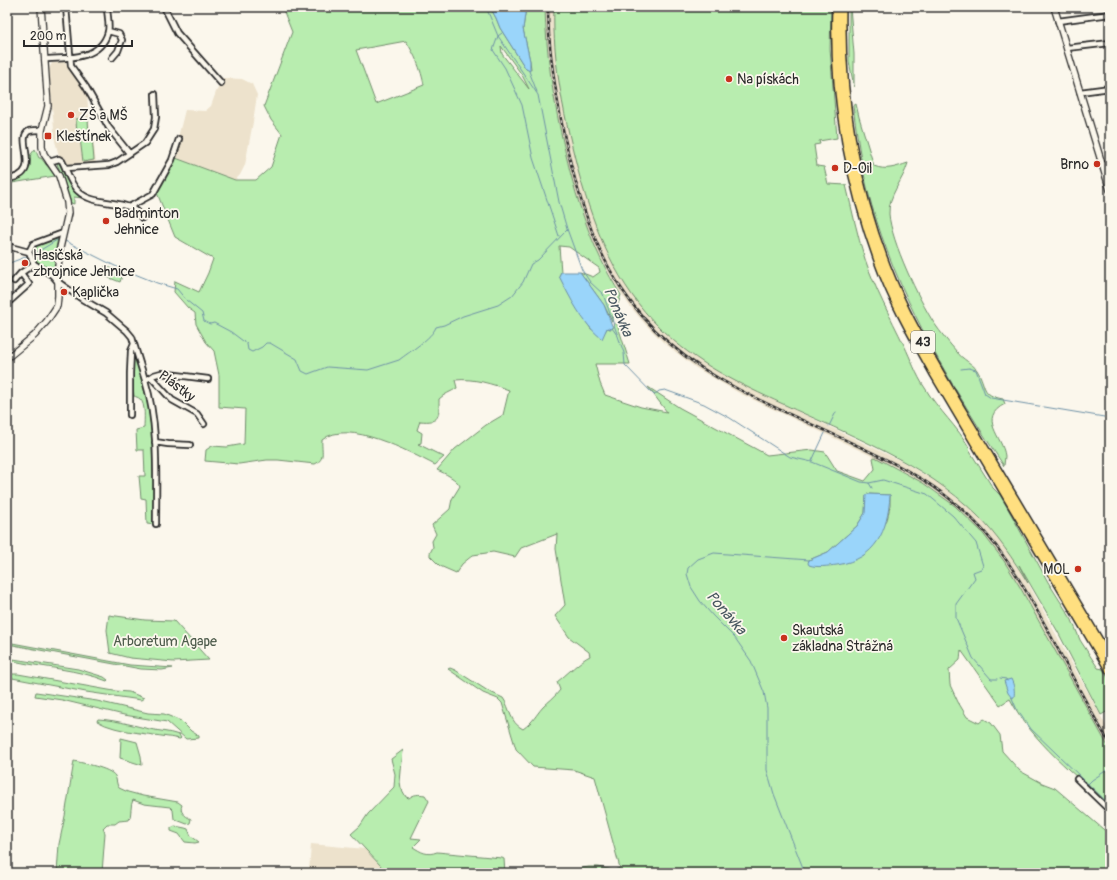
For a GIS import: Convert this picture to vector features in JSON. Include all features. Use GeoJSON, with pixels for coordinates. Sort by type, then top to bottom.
{"type":"FeatureCollection","features":[{"type":"Feature","properties":{"kind":"highway","name":"43"},"geometry":{"type":"LineString","coordinates":[[836,7],[838,82],[847,151],[862,211],[884,276],[911,334],[1110,671]]}},
{"type":"Feature","properties":{"kind":"highway","name":"43"},"geometry":{"type":"LineString","coordinates":[[842,7],[844,84],[854,153],[868,213],[887,266],[906,309],[956,401],[1110,659]]}},
{"type":"Feature","properties":{"kind":"street"},"geometry":{"type":"LineString","coordinates":[[7,358],[35,335],[54,312],[58,300],[59,256],[68,213],[59,176],[43,151],[42,130],[48,106],[41,7]]}},
{"type":"Feature","properties":{"kind":"street"},"geometry":{"type":"LineString","coordinates":[[66,7],[71,66],[86,87],[109,128],[129,153]]}},
{"type":"Feature","properties":{"kind":"street"},"geometry":{"type":"LineString","coordinates":[[45,60],[86,55],[96,50],[104,40],[108,31],[107,7]]}},
{"type":"Feature","properties":{"kind":"street"},"geometry":{"type":"LineString","coordinates":[[164,7],[177,33],[221,83]]}},
{"type":"Feature","properties":{"kind":"street"},"geometry":{"type":"LineString","coordinates":[[1054,7],[1110,190]]}},
{"type":"Feature","properties":{"kind":"street"},"geometry":{"type":"LineString","coordinates":[[1058,21],[1110,14]]}},
{"type":"Feature","properties":{"kind":"street"},"geometry":{"type":"LineString","coordinates":[[108,31],[119,34],[122,40],[118,51],[112,58]]}},
{"type":"Feature","properties":{"kind":"street"},"geometry":{"type":"LineString","coordinates":[[1066,48],[1110,43]]}},
{"type":"Feature","properties":{"kind":"street"},"geometry":{"type":"LineString","coordinates":[[1080,92],[1110,88]]}},
{"type":"Feature","properties":{"kind":"street"},"geometry":{"type":"LineString","coordinates":[[66,168],[109,165],[117,162],[145,143],[154,129],[156,120],[153,103],[155,94]]}},
{"type":"Feature","properties":{"kind":"street"},"geometry":{"type":"LineString","coordinates":[[7,179],[19,176],[25,170],[27,161],[26,134],[30,131],[42,130]]}},
{"type":"Feature","properties":{"kind":"street"},"geometry":{"type":"LineString","coordinates":[[129,207],[153,194],[172,160],[179,139]]}},
{"type":"Feature","properties":{"kind":"street"},"geometry":{"type":"LineString","coordinates":[[49,162],[59,159],[62,161],[74,187],[79,193],[89,198],[129,207],[136,211],[142,218]]}},
{"type":"Feature","properties":{"kind":"street"},"geometry":{"type":"LineString","coordinates":[[1102,164],[1110,164]]}},
{"type":"Feature","properties":{"kind":"street"},"geometry":{"type":"LineString","coordinates":[[63,233],[33,244],[29,252],[34,264],[52,275],[58,282],[82,299],[102,310],[130,334],[145,380]]}},
{"type":"Feature","properties":{"kind":"street"},"geometry":{"type":"LineString","coordinates":[[7,246],[29,252]]}},
{"type":"Feature","properties":{"kind":"street"},"geometry":{"type":"LineString","coordinates":[[14,281],[21,273],[34,264]]}},
{"type":"Feature","properties":{"kind":"street"},"geometry":{"type":"LineString","coordinates":[[10,301],[29,284],[21,273]]}},
{"type":"Feature","properties":{"kind":"street"},"geometry":{"type":"LineString","coordinates":[[130,415],[131,350],[134,344]]}},
{"type":"Feature","properties":{"kind":"street"},"geometry":{"type":"LineString","coordinates":[[151,378],[154,374],[161,372],[208,378]]}},
{"type":"Feature","properties":{"kind":"street","name":"Plástky"},"geometry":{"type":"LineString","coordinates":[[156,524],[155,442],[150,399],[145,380],[151,378],[172,400],[197,414],[204,424]]}},
{"type":"Feature","properties":{"kind":"street"},"geometry":{"type":"LineString","coordinates":[[155,442],[173,445],[190,445]]}},
{"type":"Feature","properties":{"kind":"street"},"geometry":{"type":"LineString","coordinates":[[1077,779],[1110,811]]}},
{"type":"Feature","properties":{"kind":"shaded area"},"geometry":{"type":"Polygon","coordinates":[[[545,7],[554,7],[555,41],[560,85],[580,178],[609,257],[622,280],[636,300],[669,336],[690,354],[712,368],[743,385],[903,462],[938,483],[970,508],[1003,545],[1028,583],[1110,733],[1110,750],[1012,574],[988,540],[964,515],[934,490],[899,469],[739,393],[696,368],[663,342],[629,305],[615,284],[596,249],[572,180],[559,126],[552,86],[545,7]]]}},
{"type":"Feature","properties":{"kind":"shaded area","name":"ZŠ a MŠ"},"geometry":{"type":"Polygon","coordinates":[[[65,62],[87,94],[90,132],[93,136],[96,165],[69,167],[65,159],[59,156],[55,141],[49,69],[52,63],[65,62]]]}},
{"type":"Feature","properties":{"kind":"shaded area"},"geometry":{"type":"Polygon","coordinates":[[[223,78],[242,79],[252,84],[257,95],[245,165],[240,175],[235,180],[173,157],[185,110],[205,111],[211,106],[223,78]]]}},
{"type":"Feature","properties":{"kind":"shaded area"},"geometry":{"type":"Polygon","coordinates":[[[311,844],[365,849],[381,866],[380,873],[309,873],[311,844]]]}},
{"type":"Feature","properties":{"kind":"green space"},"geometry":{"type":"Polygon","coordinates":[[[282,7],[490,7],[500,28],[526,69],[531,69],[523,29],[526,7],[545,7],[548,58],[553,92],[573,182],[585,222],[593,241],[610,277],[621,295],[612,322],[604,305],[580,272],[593,277],[600,272],[599,268],[569,247],[559,246],[561,272],[559,276],[576,306],[591,329],[605,332],[607,328],[613,328],[613,325],[617,323],[630,364],[595,364],[605,395],[641,407],[667,412],[648,387],[680,408],[767,455],[812,450],[825,452],[837,471],[865,481],[875,469],[873,458],[875,457],[923,483],[955,506],[981,531],[1004,561],[1020,587],[1110,750],[1110,807],[1069,770],[1030,730],[1010,699],[1000,705],[961,650],[960,660],[949,670],[950,685],[967,717],[979,723],[984,719],[991,723],[1000,735],[1002,751],[1020,771],[1055,788],[1110,835],[1110,873],[572,873],[582,868],[589,867],[614,870],[620,868],[595,777],[574,770],[533,767],[516,749],[502,703],[498,699],[483,693],[448,669],[450,668],[455,670],[488,691],[503,698],[515,723],[523,729],[560,690],[557,682],[590,656],[589,652],[569,637],[555,616],[565,605],[556,549],[557,534],[521,548],[515,557],[493,552],[473,555],[462,564],[456,573],[440,566],[430,556],[433,547],[432,541],[436,534],[432,525],[450,509],[452,499],[460,486],[453,479],[437,470],[455,449],[486,425],[503,415],[509,390],[476,381],[455,380],[457,388],[439,399],[437,418],[431,421],[420,421],[417,430],[422,433],[421,443],[418,444],[444,457],[435,465],[378,439],[347,433],[333,434],[322,440],[322,457],[321,460],[315,464],[278,460],[239,464],[205,461],[206,450],[212,446],[227,447],[244,444],[245,409],[219,407],[219,375],[214,351],[206,342],[196,324],[195,313],[188,308],[174,292],[175,281],[199,292],[213,259],[175,237],[155,188],[173,157],[235,180],[256,180],[271,167],[282,134],[271,120],[264,106],[292,32],[282,7]],[[406,41],[356,50],[376,104],[424,85],[417,62],[406,41]],[[501,46],[502,54],[529,89],[522,75],[501,46]],[[866,495],[865,513],[857,526],[828,552],[809,560],[864,555],[887,521],[890,506],[890,495],[866,495]]]}},
{"type":"Feature","properties":{"kind":"green space"},"geometry":{"type":"Polygon","coordinates":[[[554,7],[831,7],[830,49],[837,138],[819,141],[820,144],[814,145],[817,166],[824,167],[828,184],[846,185],[869,270],[919,378],[930,396],[960,433],[993,488],[1000,495],[1048,582],[1072,620],[1080,640],[1098,668],[1103,669],[1110,682],[1110,710],[1101,715],[1058,632],[1019,565],[1028,583],[998,539],[977,515],[956,497],[934,480],[910,465],[860,439],[750,389],[718,372],[688,352],[660,328],[645,312],[631,294],[609,257],[585,195],[560,91],[555,49],[554,7]]]}},
{"type":"Feature","properties":{"kind":"green space"},"geometry":{"type":"Polygon","coordinates":[[[849,7],[854,54],[854,87],[849,61],[849,7]]]}},
{"type":"Feature","properties":{"kind":"green space"},"geometry":{"type":"Polygon","coordinates":[[[856,104],[874,166],[887,168],[908,163],[906,170],[893,194],[889,207],[891,225],[895,239],[914,286],[934,323],[959,355],[977,370],[987,392],[1003,399],[1005,404],[997,409],[993,415],[992,422],[1005,456],[1004,466],[966,407],[931,347],[915,316],[887,252],[872,205],[859,149],[853,106],[856,104]]]}},
{"type":"Feature","properties":{"kind":"green space"},"geometry":{"type":"Polygon","coordinates":[[[88,118],[89,137],[92,137],[94,160],[83,162],[80,138],[77,138],[76,119],[88,118]]]}},
{"type":"Feature","properties":{"kind":"green space"},"geometry":{"type":"Polygon","coordinates":[[[35,149],[39,158],[41,158],[55,176],[12,183],[12,181],[23,176],[27,170],[29,157],[35,149]]]}},
{"type":"Feature","properties":{"kind":"green space"},"geometry":{"type":"Polygon","coordinates":[[[59,162],[67,177],[83,197],[74,197],[74,204],[71,203],[57,164],[59,162]]]}},
{"type":"Feature","properties":{"kind":"green space"},"geometry":{"type":"Polygon","coordinates":[[[58,238],[55,253],[55,273],[51,273],[41,266],[32,253],[37,246],[58,238]]]}},
{"type":"Feature","properties":{"kind":"green space"},"geometry":{"type":"Polygon","coordinates":[[[105,266],[123,273],[120,282],[102,275],[105,266]]]}},
{"type":"Feature","properties":{"kind":"green space"},"geometry":{"type":"Polygon","coordinates":[[[133,350],[147,395],[152,436],[155,525],[147,524],[146,499],[141,498],[139,476],[145,476],[144,450],[137,450],[136,430],[144,428],[144,412],[142,401],[134,396],[132,377],[133,350]]]}},
{"type":"Feature","properties":{"kind":"green space","name":"Arboretum Agape"},"geometry":{"type":"Polygon","coordinates":[[[109,615],[145,620],[174,621],[209,660],[174,662],[130,658],[110,653],[107,630],[109,615]]]}},
{"type":"Feature","properties":{"kind":"green space"},"geometry":{"type":"Polygon","coordinates":[[[7,642],[130,665],[173,668],[162,670],[141,669],[7,644],[7,642]]]}},
{"type":"Feature","properties":{"kind":"green space"},"geometry":{"type":"Polygon","coordinates":[[[13,659],[78,669],[104,677],[108,680],[107,681],[73,671],[13,661],[13,659]]]}},
{"type":"Feature","properties":{"kind":"green space"},"geometry":{"type":"Polygon","coordinates":[[[7,674],[18,674],[114,691],[129,692],[144,698],[141,700],[86,692],[7,677],[7,674]]]}},
{"type":"Feature","properties":{"kind":"green space"},"geometry":{"type":"Polygon","coordinates":[[[36,692],[97,701],[148,713],[164,714],[181,721],[191,731],[199,736],[199,738],[186,739],[167,722],[124,715],[62,700],[35,696],[36,692]]]}},
{"type":"Feature","properties":{"kind":"green space"},"geometry":{"type":"Polygon","coordinates":[[[98,719],[116,721],[171,733],[179,735],[181,738],[126,731],[105,725],[97,721],[98,719]]]}},
{"type":"Feature","properties":{"kind":"green space"},"geometry":{"type":"Polygon","coordinates":[[[121,738],[137,742],[142,765],[120,758],[121,738]]]}},
{"type":"Feature","properties":{"kind":"green space"},"geometry":{"type":"Polygon","coordinates":[[[403,750],[400,782],[401,788],[406,797],[409,798],[421,794],[425,795],[429,801],[411,838],[421,839],[413,847],[421,852],[427,853],[437,852],[502,858],[504,859],[505,873],[380,873],[381,866],[351,834],[360,826],[368,814],[394,787],[395,774],[391,759],[403,750]]]}},
{"type":"Feature","properties":{"kind":"green space"},"geometry":{"type":"Polygon","coordinates":[[[74,761],[96,766],[112,773],[115,776],[119,788],[128,792],[178,802],[182,805],[181,810],[183,814],[191,819],[190,823],[187,824],[174,819],[173,810],[170,807],[144,804],[133,800],[129,820],[119,821],[115,824],[107,824],[103,828],[105,833],[102,873],[57,873],[59,844],[74,761]]]}},
{"type":"Feature","properties":{"kind":"green space"},"geometry":{"type":"Polygon","coordinates":[[[175,826],[188,829],[191,836],[199,842],[185,842],[179,834],[171,831],[171,828],[175,826]]]}},
{"type":"Feature","properties":{"kind":"water"},"geometry":{"type":"Polygon","coordinates":[[[490,7],[526,7],[523,29],[530,61],[530,71],[526,69],[500,28],[490,7]]]}},
{"type":"Feature","properties":{"kind":"water"},"geometry":{"type":"Polygon","coordinates":[[[561,272],[580,272],[604,305],[613,328],[607,328],[602,339],[589,326],[578,310],[559,276],[561,272]]]}},
{"type":"Feature","properties":{"kind":"water"},"geometry":{"type":"Polygon","coordinates":[[[866,495],[890,495],[889,508],[883,531],[870,550],[861,557],[850,562],[826,566],[809,565],[809,560],[828,552],[857,526],[865,513],[866,495]]]}},
{"type":"Feature","properties":{"kind":"water"},"geometry":{"type":"Polygon","coordinates":[[[1011,679],[1014,686],[1014,697],[1012,698],[1008,693],[1004,681],[1011,679]]]}},
{"type":"Feature","properties":{"kind":"waterway","name":"Ponávka"},"geometry":{"type":"LineString","coordinates":[[486,7],[498,36],[538,95],[559,202],[567,229],[582,270],[590,282],[603,294],[624,353],[625,365],[654,395],[659,391],[665,390],[704,404],[730,418],[790,457],[812,462],[861,482],[869,483],[872,488]]}},
{"type":"Feature","properties":{"kind":"waterway"},"geometry":{"type":"LineString","coordinates":[[502,33],[498,36],[493,50],[505,68],[522,105],[533,158],[559,236]]}},
{"type":"Feature","properties":{"kind":"waterway","name":"Ponávka"},"geometry":{"type":"LineString","coordinates":[[529,71],[537,92]]}},
{"type":"Feature","properties":{"kind":"waterway"},"geometry":{"type":"LineString","coordinates":[[65,241],[115,266],[157,283],[177,289],[186,300],[202,313],[204,321],[210,324],[214,323],[231,332],[247,344],[248,350],[252,352],[262,347],[266,343],[270,343],[297,359],[302,371],[308,374],[327,367],[368,370],[399,360],[430,336],[436,327],[463,316],[498,305],[512,296],[523,282],[531,264],[538,260],[567,230]]}},
{"type":"Feature","properties":{"kind":"waterway"},"geometry":{"type":"LineString","coordinates":[[34,254],[57,240]]}},
{"type":"Feature","properties":{"kind":"waterway"},"geometry":{"type":"LineString","coordinates":[[7,264],[28,256]]}},
{"type":"Feature","properties":{"kind":"waterway","name":"Ponávka"},"geometry":{"type":"LineString","coordinates":[[612,328],[617,335]]}},
{"type":"Feature","properties":{"kind":"waterway"},"geometry":{"type":"LineString","coordinates":[[961,369],[969,368],[976,370],[985,394],[991,398],[1110,418]]}},
{"type":"Feature","properties":{"kind":"waterway"},"geometry":{"type":"LineString","coordinates":[[829,426],[836,412]]}},
{"type":"Feature","properties":{"kind":"waterway"},"geometry":{"type":"LineString","coordinates":[[812,461],[825,433]]}},
{"type":"Feature","properties":{"kind":"waterway"},"geometry":{"type":"LineString","coordinates":[[869,483],[883,480],[927,494],[953,516],[976,543],[983,566],[981,569],[973,572],[975,578],[956,604],[956,618],[973,658],[991,679],[997,679]]}},
{"type":"Feature","properties":{"kind":"waterway","name":"Ponávka"},"geometry":{"type":"LineString","coordinates":[[805,873],[774,794],[767,770],[767,708],[764,692],[751,661],[735,638],[700,601],[691,587],[687,574],[688,568],[698,559],[714,553],[809,560]]}},
{"type":"Feature","properties":{"kind":"waterway"},"geometry":{"type":"LineString","coordinates":[[1000,678],[1006,679],[1007,681]]}},
{"type":"Feature","properties":{"kind":"waterway"},"geometry":{"type":"LineString","coordinates":[[1012,698],[1017,710]]}},
{"type":"Feature","properties":{"kind":"waterway"},"geometry":{"type":"LineString","coordinates":[[1020,713],[1031,729],[1110,805]]}},
{"type":"Feature","properties":{"kind":"waterway"},"geometry":{"type":"LineString","coordinates":[[1088,784],[1110,768]]}},
{"type":"Feature","properties":{"kind":"railway"},"geometry":{"type":"LineString","coordinates":[[548,7],[549,40],[556,90],[565,139],[575,181],[602,254],[620,286],[642,316],[668,343],[700,367],[738,389],[894,464],[920,478],[956,504],[998,548],[1021,582],[1110,744]]}},
{"type":"Feature","properties":{"kind":"place","name":"Na pískách"},"geometry":{"type":"Point","coordinates":[729,79]}},
{"type":"Feature","properties":{"kind":"place","name":"ZŠ a MŠ"},"geometry":{"type":"Point","coordinates":[71,115]}},
{"type":"Feature","properties":{"kind":"place","name":"Kleštínek"},"geometry":{"type":"Point","coordinates":[48,136]}},
{"type":"Feature","properties":{"kind":"place","name":"Brno"},"geometry":{"type":"Point","coordinates":[1097,164]}},
{"type":"Feature","properties":{"kind":"place","name":"D-Oil"},"geometry":{"type":"Point","coordinates":[835,168]}},
{"type":"Feature","properties":{"kind":"place","name":"Badminton Jehnice"},"geometry":{"type":"Point","coordinates":[106,221]}},
{"type":"Feature","properties":{"kind":"place","name":"Hasičská zbrojnice Jehnice"},"geometry":{"type":"Point","coordinates":[25,263]}},
{"type":"Feature","properties":{"kind":"place","name":"Kaplička"},"geometry":{"type":"Point","coordinates":[64,292]}},
{"type":"Feature","properties":{"kind":"place","name":"MOL"},"geometry":{"type":"Point","coordinates":[1078,569]}},
{"type":"Feature","properties":{"kind":"place","name":"Skautská základna Strážná"},"geometry":{"type":"Point","coordinates":[784,638]}}]}
